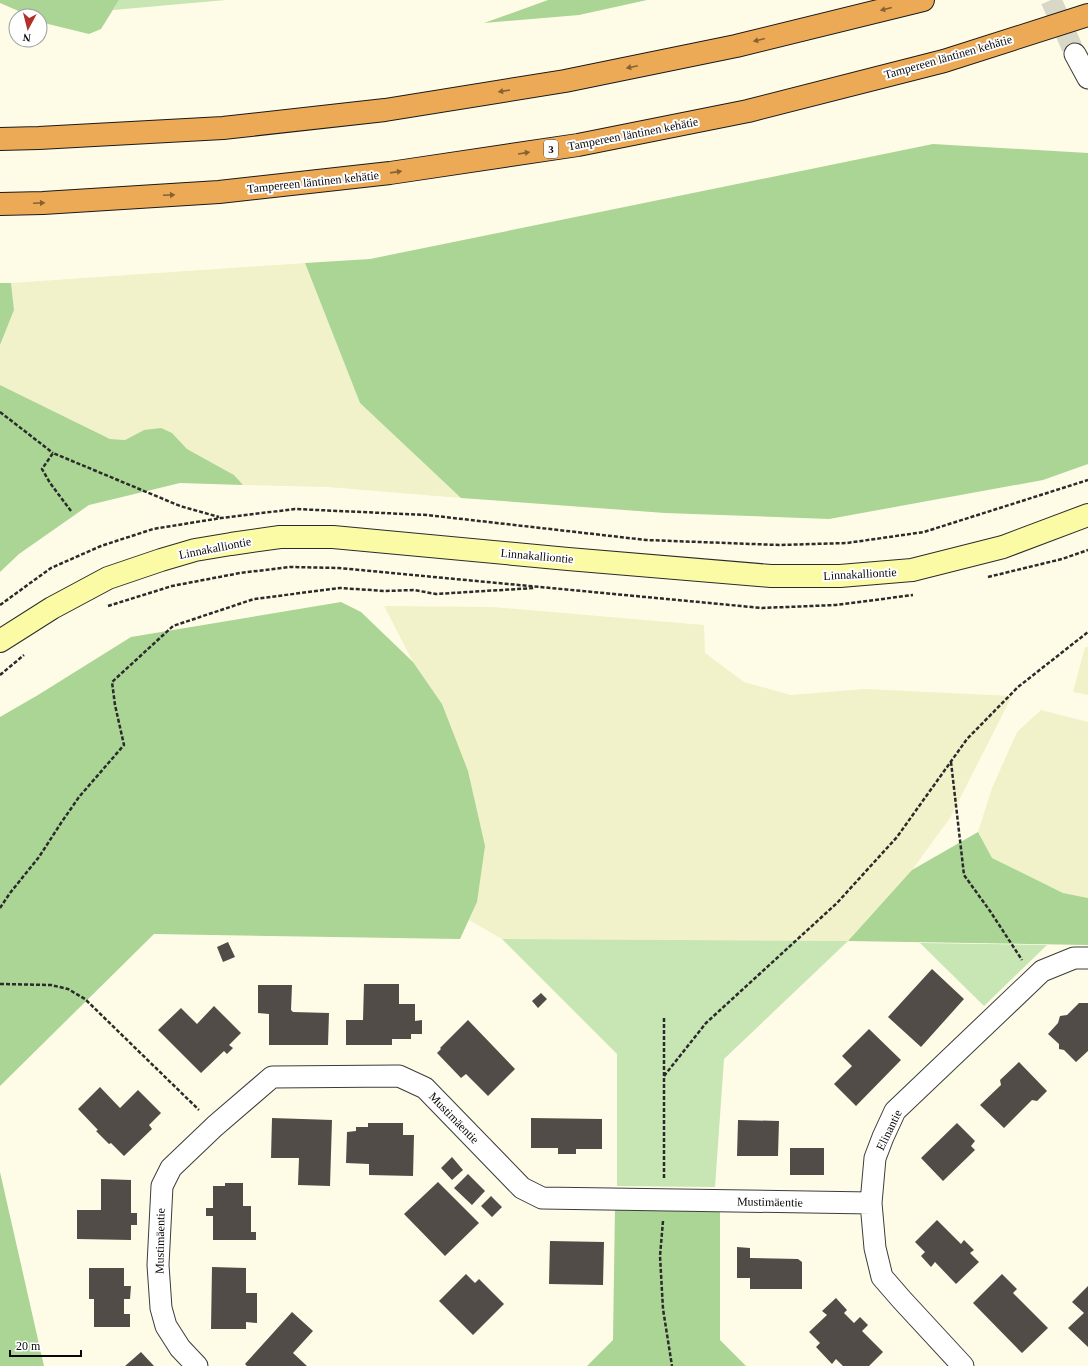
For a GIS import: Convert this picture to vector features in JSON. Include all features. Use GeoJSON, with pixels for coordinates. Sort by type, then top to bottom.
{"type":"FeatureCollection","features":[{"type":"Feature","properties":{"kind":"highway"},"geometry":{"type":"LineString","coordinates":[[0,139],[47,138],[223,128],[385,110],[565,81],[736,46],[924,0]]}},
{"type":"Feature","properties":{"kind":"highway","name":"Tampereen läntinen kehätie"},"geometry":{"type":"LineString","coordinates":[[0,204],[50,203],[219,192],[390,173],[578,145],[763,107],[944,61],[1088,15]]}},
{"type":"Feature","properties":{"kind":"main road","name":"Linnakalliontie"},"geometry":{"type":"LineString","coordinates":[[0,640],[52,608],[108,578],[194,550],[280,537],[333,537],[560,559],[771,576],[840,576],[912,570],[1003,547],[1088,515]]}},
{"type":"Feature","properties":{"kind":"street"},"geometry":{"type":"LineString","coordinates":[[1075,54],[1088,78]]}},
{"type":"Feature","properties":{"kind":"street","name":"Elinantie"},"geometry":{"type":"LineString","coordinates":[[963,1366],[882,1277],[875,1248],[871,1203],[875,1158],[895,1111],[1032,980],[1042,971],[1074,958],[1088,958]]}},
{"type":"Feature","properties":{"kind":"street","name":"Mustimäentie"},"geometry":{"type":"LineString","coordinates":[[197,1366],[180,1348],[166,1326],[161,1308],[158,1265],[162,1186],[171,1168],[215,1126],[272,1077],[399,1076],[425,1088],[522,1188],[542,1198],[871,1203]]}},
{"type":"Feature","properties":{"kind":"path"},"geometry":{"type":"LineString","coordinates":[[0,412],[53,453],[180,506],[221,518]]}},
{"type":"Feature","properties":{"kind":"path"},"geometry":{"type":"LineString","coordinates":[[53,453],[42,469],[71,511]]}},
{"type":"Feature","properties":{"kind":"path"},"geometry":{"type":"LineString","coordinates":[[0,605],[51,568],[101,546],[153,529],[221,518],[295,509],[427,515],[646,540],[779,545],[847,543],[924,532],[1088,480]]}},
{"type":"Feature","properties":{"kind":"path"},"geometry":{"type":"LineString","coordinates":[[106,607],[172,586],[240,573],[290,567],[339,568]]}},
{"type":"Feature","properties":{"kind":"path"},"geometry":{"type":"LineString","coordinates":[[0,908],[39,857],[79,797],[124,745],[115,705],[112,682],[173,626],[254,599],[340,588],[385,591],[414,590],[436,594],[545,588]]}},
{"type":"Feature","properties":{"kind":"path"},"geometry":{"type":"LineString","coordinates":[[664,1076],[706,1023],[837,903],[896,837],[967,739],[1018,687],[1088,632]]}},
{"type":"Feature","properties":{"kind":"path"},"geometry":{"type":"LineString","coordinates":[[0,675],[25,654]]}},
{"type":"Feature","properties":{"kind":"path"},"geometry":{"type":"LineString","coordinates":[[951,761],[964,875],[1017,951],[1032,980]]}},
{"type":"Feature","properties":{"kind":"path"},"geometry":{"type":"LineString","coordinates":[[0,984],[51,985],[68,989],[85,999],[215,1126]]}},
{"type":"Feature","properties":{"kind":"green space"},"geometry":{"type":"Polygon","coordinates":[[[0,0],[119,0],[101,29],[89,34],[48,24],[48,8],[12,8],[0,3],[0,0]]]}},
{"type":"Feature","properties":{"kind":"green space"},"geometry":{"type":"Polygon","coordinates":[[[119,0],[226,0],[113,10],[119,0]]]}},
{"type":"Feature","properties":{"kind":"green space"},"geometry":{"type":"Polygon","coordinates":[[[548,0],[647,0],[579,15],[484,23],[548,0]]]}},
{"type":"Feature","properties":{"kind":"green space"},"geometry":{"type":"Polygon","coordinates":[[[933,144],[1088,153],[1088,464],[1043,480],[829,519],[665,513],[461,498],[360,403],[305,263],[370,259],[933,144]]]}},
{"type":"Feature","properties":{"kind":"green space"},"geometry":{"type":"Polygon","coordinates":[[[305,263],[360,403],[461,498],[328,487],[243,485],[234,475],[187,449],[172,433],[144,430],[125,440],[110,439],[0,385],[0,345],[14,310],[11,283],[305,263]]]}},
{"type":"Feature","properties":{"kind":"green space"},"geometry":{"type":"Polygon","coordinates":[[[0,283],[11,283],[14,310],[0,345],[0,283]]]}},
{"type":"Feature","properties":{"kind":"green space"},"geometry":{"type":"Polygon","coordinates":[[[0,385],[110,439],[125,440],[144,430],[161,428],[172,433],[187,449],[234,475],[243,485],[180,483],[89,505],[19,554],[0,572],[0,385]]]}},
{"type":"Feature","properties":{"kind":"green space"},"geometry":{"type":"Polygon","coordinates":[[[341,602],[361,612],[413,662],[442,704],[468,771],[485,846],[477,902],[460,939],[154,934],[0,1086],[0,717],[131,637],[341,602]]]}},
{"type":"Feature","properties":{"kind":"green space"},"geometry":{"type":"Polygon","coordinates":[[[384,606],[493,607],[704,625],[705,653],[744,682],[790,695],[864,689],[1012,696],[950,818],[912,870],[848,941],[502,939],[469,920],[477,902],[442,704],[413,662],[384,606]]]}},
{"type":"Feature","properties":{"kind":"green space"},"geometry":{"type":"Polygon","coordinates":[[[1085,647],[1088,647],[1088,695],[1073,692],[1085,647]]]}},
{"type":"Feature","properties":{"kind":"green space"},"geometry":{"type":"Polygon","coordinates":[[[1041,710],[1088,722],[1088,898],[1063,893],[992,858],[978,832],[992,788],[1017,732],[1041,710]]]}},
{"type":"Feature","properties":{"kind":"green space"},"geometry":{"type":"Polygon","coordinates":[[[978,832],[992,858],[1063,893],[1088,898],[1088,945],[848,941],[912,870],[978,832]]]}},
{"type":"Feature","properties":{"kind":"green space"},"geometry":{"type":"Polygon","coordinates":[[[502,939],[848,941],[724,1059],[715,1187],[617,1186],[617,1054],[502,939]]]}},
{"type":"Feature","properties":{"kind":"green space"},"geometry":{"type":"Polygon","coordinates":[[[920,943],[1047,945],[984,1006],[920,943]]]}},
{"type":"Feature","properties":{"kind":"green space"},"geometry":{"type":"Polygon","coordinates":[[[0,1172],[44,1366],[0,1366],[0,1172]]]}},
{"type":"Feature","properties":{"kind":"green space"},"geometry":{"type":"Polygon","coordinates":[[[615,1208],[720,1209],[720,1340],[746,1366],[587,1366],[613,1340],[615,1208]]]}},
{"type":"Feature","properties":{"kind":"building"},"geometry":{"type":"Polygon","coordinates":[[[228,942],[235,957],[223,962],[217,947],[228,942]]]}},
{"type":"Feature","properties":{"kind":"building"},"geometry":{"type":"Polygon","coordinates":[[[932,969],[964,999],[921,1047],[888,1017],[932,969]]]}},
{"type":"Feature","properties":{"kind":"building"},"geometry":{"type":"Polygon","coordinates":[[[364,984],[399,984],[399,1004],[415,1004],[415,1021],[422,1020],[422,1034],[411,1034],[411,1039],[392,1039],[392,1045],[346,1045],[346,1020],[363,1020],[364,984]]]}},
{"type":"Feature","properties":{"kind":"building"},"geometry":{"type":"Polygon","coordinates":[[[258,985],[292,985],[291,1010],[293,1012],[329,1013],[328,1045],[269,1045],[269,1014],[258,1013],[258,985]]]}},
{"type":"Feature","properties":{"kind":"building"},"geometry":{"type":"Polygon","coordinates":[[[541,993],[547,999],[538,1008],[532,1001],[541,993]]]}},
{"type":"Feature","properties":{"kind":"building"},"geometry":{"type":"Polygon","coordinates":[[[1079,1003],[1088,1003],[1088,1051],[1076,1062],[1064,1050],[1059,1049],[1059,1044],[1048,1034],[1058,1023],[1060,1016],[1067,1015],[1079,1003]]]}},
{"type":"Feature","properties":{"kind":"building"},"geometry":{"type":"Polygon","coordinates":[[[214,1006],[241,1033],[229,1045],[233,1048],[227,1054],[224,1051],[201,1073],[158,1030],[181,1008],[197,1024],[214,1006]]]}},
{"type":"Feature","properties":{"kind":"building"},"geometry":{"type":"Polygon","coordinates":[[[468,1020],[515,1069],[488,1096],[466,1074],[461,1078],[437,1053],[441,1049],[440,1048],[468,1020]]]}},
{"type":"Feature","properties":{"kind":"building"},"geometry":{"type":"Polygon","coordinates":[[[869,1029],[901,1060],[856,1106],[834,1084],[852,1066],[842,1056],[869,1029]]]}},
{"type":"Feature","properties":{"kind":"building"},"geometry":{"type":"Polygon","coordinates":[[[1019,1062],[1047,1091],[1037,1101],[1032,1100],[1004,1128],[980,1105],[1001,1085],[1000,1080],[1019,1062]]]}},
{"type":"Feature","properties":{"kind":"building"},"geometry":{"type":"Polygon","coordinates":[[[100,1087],[120,1108],[138,1090],[161,1113],[149,1125],[152,1129],[124,1156],[96,1131],[98,1130],[78,1109],[100,1087]]]}},
{"type":"Feature","properties":{"kind":"building"},"geometry":{"type":"Polygon","coordinates":[[[272,1118],[332,1120],[330,1186],[298,1185],[299,1158],[271,1158],[272,1118]]]}},
{"type":"Feature","properties":{"kind":"building"},"geometry":{"type":"Polygon","coordinates":[[[531,1118],[602,1119],[602,1149],[576,1149],[576,1154],[558,1154],[558,1148],[531,1148],[531,1118]]]}},
{"type":"Feature","properties":{"kind":"building"},"geometry":{"type":"Polygon","coordinates":[[[738,1120],[779,1121],[778,1156],[737,1156],[738,1120]]]}},
{"type":"Feature","properties":{"kind":"building"},"geometry":{"type":"Polygon","coordinates":[[[368,1123],[403,1123],[403,1135],[414,1135],[413,1176],[369,1175],[369,1164],[346,1163],[347,1132],[356,1131],[356,1127],[368,1127],[368,1123]]]}},
{"type":"Feature","properties":{"kind":"building"},"geometry":{"type":"Polygon","coordinates":[[[957,1123],[975,1141],[971,1146],[975,1150],[943,1181],[921,1158],[957,1123]]]}},
{"type":"Feature","properties":{"kind":"building"},"geometry":{"type":"Polygon","coordinates":[[[790,1148],[824,1148],[824,1175],[790,1175],[790,1148]]]}},
{"type":"Feature","properties":{"kind":"building"},"geometry":{"type":"Polygon","coordinates":[[[452,1157],[463,1170],[452,1180],[441,1168],[452,1157]]]}},
{"type":"Feature","properties":{"kind":"building"},"geometry":{"type":"Polygon","coordinates":[[[468,1174],[485,1191],[472,1205],[454,1188],[468,1174]]]}},
{"type":"Feature","properties":{"kind":"building"},"geometry":{"type":"Polygon","coordinates":[[[101,1179],[131,1180],[131,1213],[137,1213],[137,1225],[131,1225],[131,1240],[77,1239],[77,1210],[101,1210],[101,1179]]]}},
{"type":"Feature","properties":{"kind":"building"},"geometry":{"type":"Polygon","coordinates":[[[438,1182],[479,1223],[445,1256],[404,1214],[438,1182]]]}},
{"type":"Feature","properties":{"kind":"building"},"geometry":{"type":"Polygon","coordinates":[[[225,1183],[243,1183],[243,1206],[251,1206],[251,1232],[256,1232],[256,1240],[213,1240],[213,1216],[206,1216],[206,1208],[213,1208],[213,1186],[225,1186],[225,1183]]]}},
{"type":"Feature","properties":{"kind":"building"},"geometry":{"type":"Polygon","coordinates":[[[491,1196],[502,1207],[492,1217],[481,1206],[491,1196]]]}},
{"type":"Feature","properties":{"kind":"building"},"geometry":{"type":"Polygon","coordinates":[[[937,1220],[961,1244],[964,1240],[974,1250],[970,1253],[979,1262],[956,1284],[935,1262],[931,1267],[921,1256],[925,1252],[915,1242],[937,1220]]]}},
{"type":"Feature","properties":{"kind":"building"},"geometry":{"type":"Polygon","coordinates":[[[550,1241],[604,1242],[603,1285],[549,1284],[550,1241]]]}},
{"type":"Feature","properties":{"kind":"building"},"geometry":{"type":"Polygon","coordinates":[[[737,1247],[750,1248],[750,1258],[798,1259],[802,1262],[802,1289],[750,1289],[750,1278],[737,1278],[737,1247]]]}},
{"type":"Feature","properties":{"kind":"building"},"geometry":{"type":"Polygon","coordinates":[[[212,1267],[246,1268],[246,1293],[257,1293],[257,1323],[246,1322],[246,1329],[211,1329],[212,1267]]]}},
{"type":"Feature","properties":{"kind":"building"},"geometry":{"type":"Polygon","coordinates":[[[89,1268],[124,1268],[124,1286],[131,1286],[130,1299],[124,1299],[124,1314],[130,1314],[130,1327],[94,1327],[94,1299],[89,1299],[89,1268]]]}},
{"type":"Feature","properties":{"kind":"building"},"geometry":{"type":"Polygon","coordinates":[[[466,1274],[475,1283],[479,1279],[504,1304],[473,1335],[439,1301],[466,1274]]]}},
{"type":"Feature","properties":{"kind":"building"},"geometry":{"type":"Polygon","coordinates":[[[1002,1274],[1017,1289],[1013,1293],[1048,1328],[1022,1353],[973,1303],[1002,1274]]]}},
{"type":"Feature","properties":{"kind":"building"},"geometry":{"type":"Polygon","coordinates":[[[1088,1286],[1088,1347],[1068,1328],[1084,1313],[1072,1302],[1088,1286]]]}},
{"type":"Feature","properties":{"kind":"building"},"geometry":{"type":"Polygon","coordinates":[[[836,1298],[847,1310],[844,1313],[854,1323],[860,1317],[868,1325],[862,1331],[883,1352],[869,1366],[843,1366],[836,1359],[832,1364],[816,1347],[820,1343],[809,1332],[827,1315],[822,1311],[836,1298]]]}},
{"type":"Feature","properties":{"kind":"building"},"geometry":{"type":"Polygon","coordinates":[[[292,1312],[313,1331],[293,1353],[307,1366],[247,1366],[245,1364],[292,1312]]]}},
{"type":"Feature","properties":{"kind":"building"},"geometry":{"type":"Polygon","coordinates":[[[141,1352],[154,1366],[125,1366],[141,1352]]]}},
{"type":"Feature","properties":{"kind":"tunnel"},"geometry":{"type":"LineString","coordinates":[[1051,0],[1075,54]]}}]}
